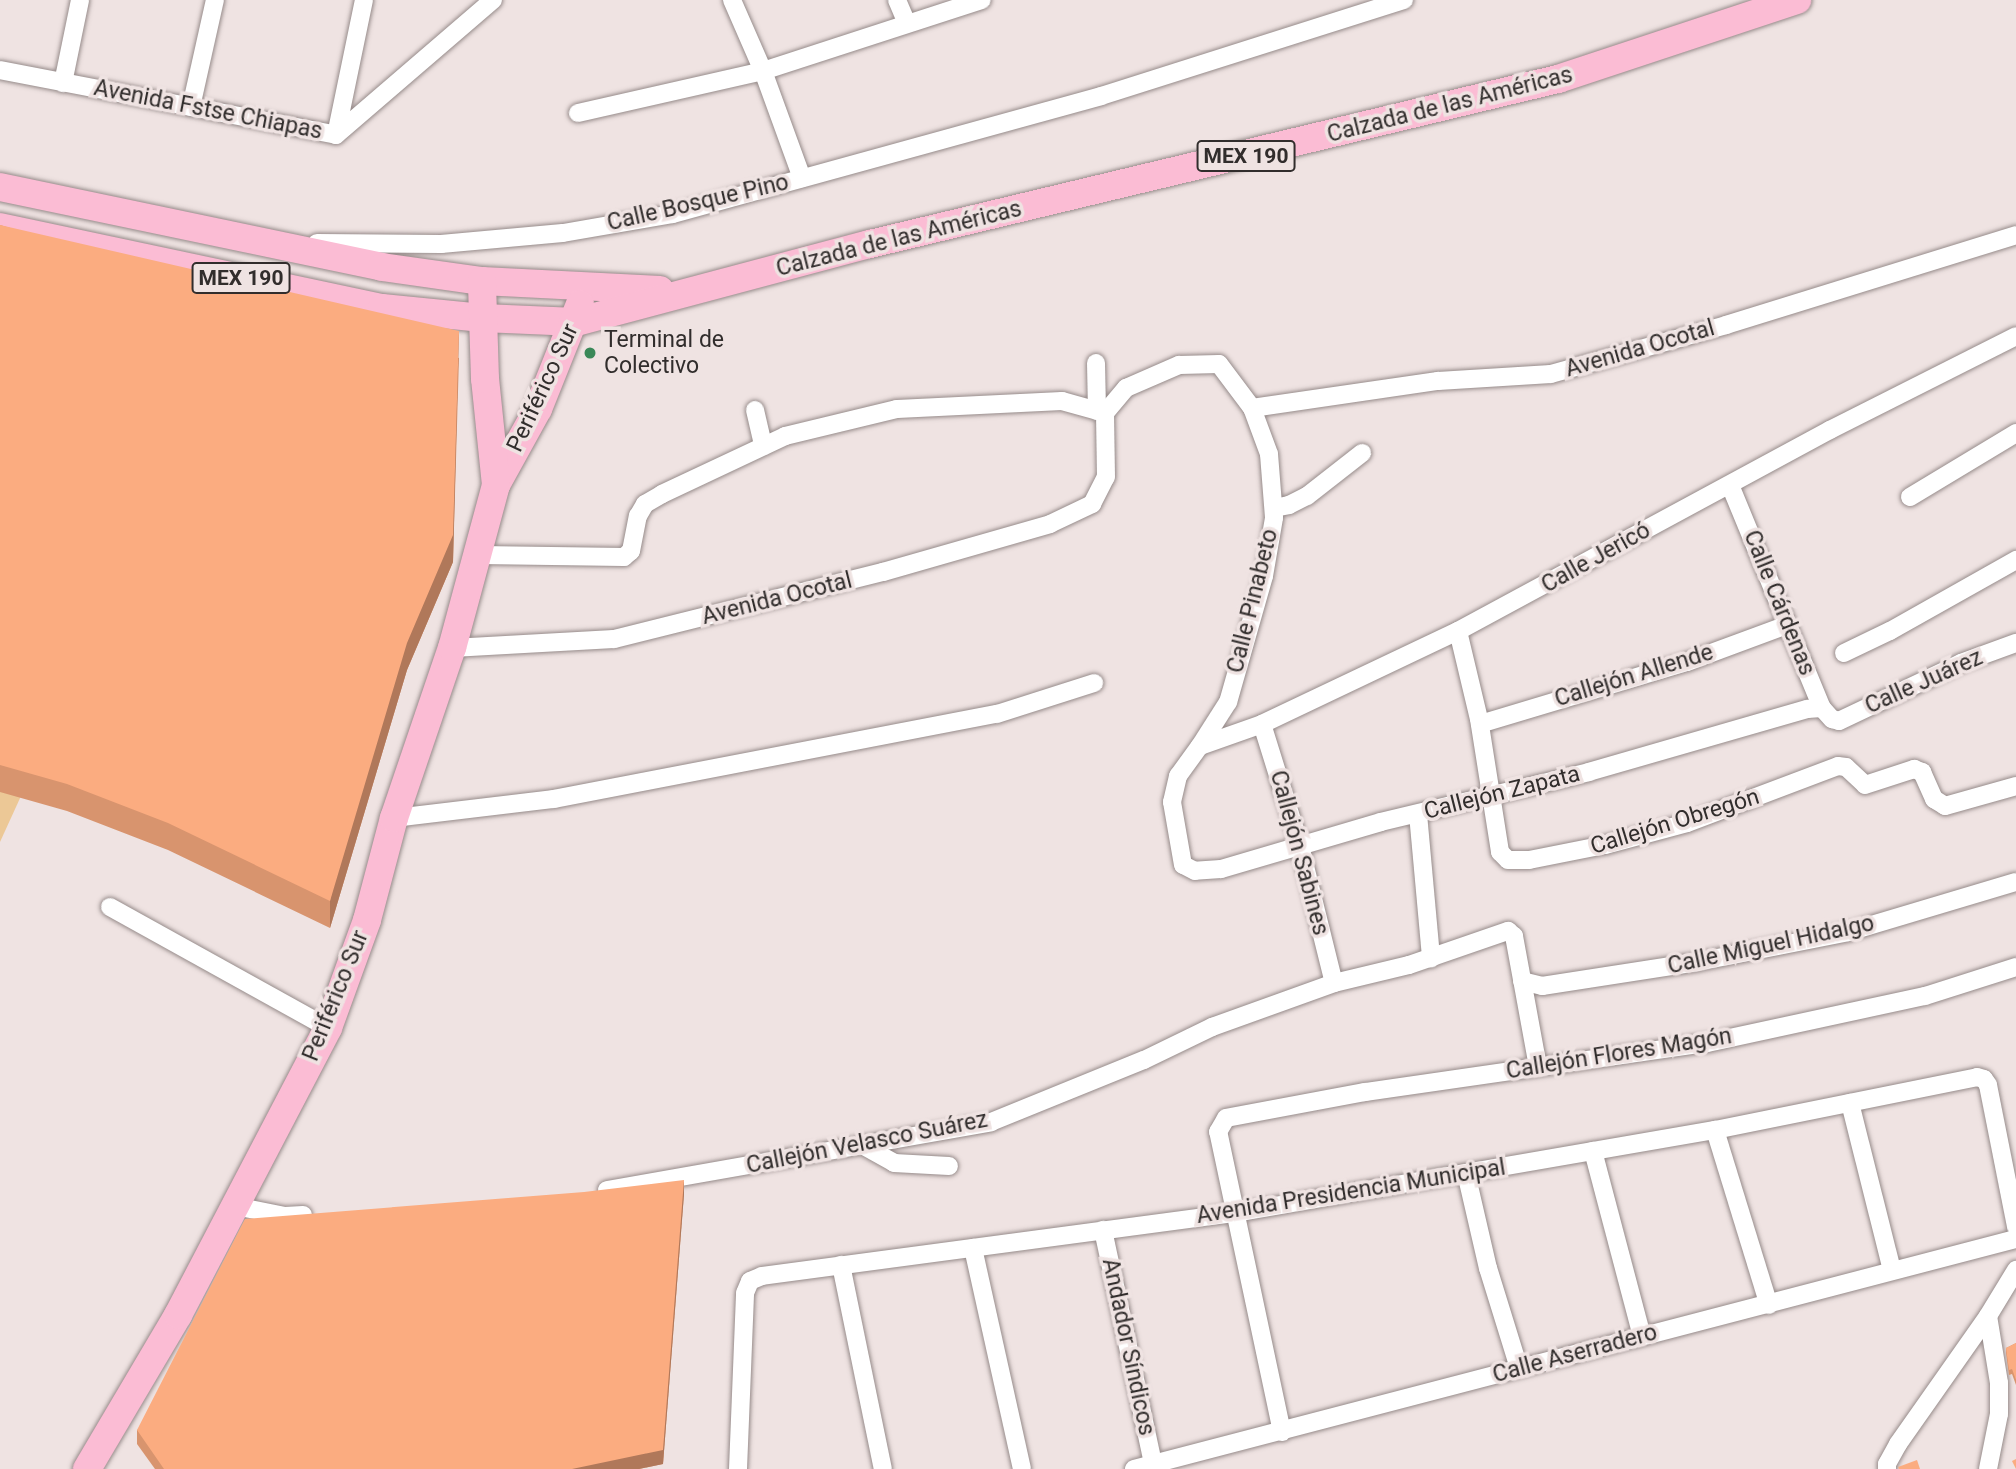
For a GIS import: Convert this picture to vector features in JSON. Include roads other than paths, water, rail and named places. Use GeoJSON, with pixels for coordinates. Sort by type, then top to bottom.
{"type":"FeatureCollection","features":[{"type":"Feature","properties":{"kind":"main road","name":"Calzada de las Américas"},"geometry":{"type":"LineString","coordinates":[[0,227],[382,309],[484,318],[576,322],[870,244],[1202,167],[1558,79],[1797,0]]}},
{"type":"Feature","properties":{"kind":"main road","name":"Calzada de las Américas"},"geometry":{"type":"LineString","coordinates":[[0,187],[382,267],[482,281],[585,289],[690,291]]}},
{"type":"Feature","properties":{"kind":"main road","name":"Periférico Sur"},"geometry":{"type":"LineString","coordinates":[[482,281],[485,379],[496,485]]}},
{"type":"Feature","properties":{"kind":"main road","name":"Periférico Sur"},"geometry":{"type":"LineString","coordinates":[[87,1469],[171,1327],[328,1028],[367,920],[394,818],[452,648],[496,485],[538,409],[576,322],[585,289]]}},
{"type":"Feature","properties":{"kind":"street"},"geometry":{"type":"LineString","coordinates":[[63,83],[80,0]]}},
{"type":"Feature","properties":{"kind":"street"},"geometry":{"type":"LineString","coordinates":[[191,107],[215,0]]}},
{"type":"Feature","properties":{"kind":"street"},"geometry":{"type":"LineString","coordinates":[[336,135],[364,0]]}},
{"type":"Feature","properties":{"kind":"street","name":"Avenida Fstse Chiapas"},"geometry":{"type":"LineString","coordinates":[[0,71],[336,135],[493,0]]}},
{"type":"Feature","properties":{"kind":"street","name":"Calle Bosque Pino"},"geometry":{"type":"LineString","coordinates":[[269,243],[441,244],[564,233],[673,214],[802,178],[763,71],[732,0]]}},
{"type":"Feature","properties":{"kind":"street"},"geometry":{"type":"LineString","coordinates":[[897,0],[906,23]]}},
{"type":"Feature","properties":{"kind":"street"},"geometry":{"type":"LineString","coordinates":[[578,113],[763,71],[982,0]]}},
{"type":"Feature","properties":{"kind":"street"},"geometry":{"type":"LineString","coordinates":[[802,178],[1101,96],[1404,0]]}},
{"type":"Feature","properties":{"kind":"street","name":"Avenida Ocotal"},"geometry":{"type":"LineString","coordinates":[[1252,408],[1438,381],[1551,374],[1726,325],[2016,235]]}},
{"type":"Feature","properties":{"kind":"street","name":"Calle Jericó"},"geometry":{"type":"LineString","coordinates":[[1200,746],[1262,724],[1458,631],[2016,336]]}},
{"type":"Feature","properties":{"kind":"street"},"geometry":{"type":"LineString","coordinates":[[479,555],[624,557],[631,551],[638,516],[645,504],[785,436],[897,409],[1062,401],[1101,412],[1096,363]]}},
{"type":"Feature","properties":{"kind":"street","name":"Calle Pinabeto"},"geometry":{"type":"LineString","coordinates":[[1101,412],[1126,388],[1179,365],[1219,364],[1252,408],[1269,454],[1274,508],[1265,576],[1228,702],[1200,746]]}},
{"type":"Feature","properties":{"kind":"street"},"geometry":{"type":"LineString","coordinates":[[755,410],[763,446]]}},
{"type":"Feature","properties":{"kind":"street","name":"Avenida Ocotal"},"geometry":{"type":"LineString","coordinates":[[452,648],[614,639],[883,572],[1050,524],[1092,504],[1106,477],[1101,412]]}},
{"type":"Feature","properties":{"kind":"street"},"geometry":{"type":"LineString","coordinates":[[1910,497],[2016,433]]}},
{"type":"Feature","properties":{"kind":"street"},"geometry":{"type":"LineString","coordinates":[[1274,508],[1289,505],[1307,496],[1362,453]]}},
{"type":"Feature","properties":{"kind":"street","name":"Calle Cárdenas"},"geometry":{"type":"LineString","coordinates":[[1730,485],[1787,625],[1827,714]]}},
{"type":"Feature","properties":{"kind":"street"},"geometry":{"type":"LineString","coordinates":[[1844,653],[1890,631],[2016,560]]}},
{"type":"Feature","properties":{"kind":"street","name":"Callejón Allende"},"geometry":{"type":"LineString","coordinates":[[1480,724],[1687,662],[1787,625]]}},
{"type":"Feature","properties":{"kind":"street"},"geometry":{"type":"LineString","coordinates":[[1458,631],[1480,724],[1491,796]]}},
{"type":"Feature","properties":{"kind":"street","name":"Calle Juárez"},"geometry":{"type":"LineString","coordinates":[[1827,714],[1839,721],[1961,663],[2016,643]]}},
{"type":"Feature","properties":{"kind":"street"},"geometry":{"type":"LineString","coordinates":[[394,818],[554,799],[998,714],[1094,683]]}},
{"type":"Feature","properties":{"kind":"street","name":"Callejón Zapata"},"geometry":{"type":"LineString","coordinates":[[1200,746],[1178,776],[1172,802],[1183,865],[1195,871],[1221,869],[1418,814],[1589,772],[1807,709],[1827,714]]}},
{"type":"Feature","properties":{"kind":"street","name":"Callejón Sabines"},"geometry":{"type":"LineString","coordinates":[[1262,724],[1300,846],[1334,984]]}},
{"type":"Feature","properties":{"kind":"street","name":"Callejón Obregón"},"geometry":{"type":"LineString","coordinates":[[1491,796],[1500,852],[1508,860],[1529,860],[1605,845],[1687,823],[1838,766],[1846,767],[1864,785],[1914,769],[1922,772],[1934,799],[1945,806],[2016,786]]}},
{"type":"Feature","properties":{"kind":"street"},"geometry":{"type":"LineString","coordinates":[[1418,814],[1431,958]]}},
{"type":"Feature","properties":{"kind":"street","name":"Calle Miguel Hidalgo"},"geometry":{"type":"LineString","coordinates":[[1522,981],[1542,986],[1646,970],[1847,932],[2016,882]]}},
{"type":"Feature","properties":{"kind":"street"},"geometry":{"type":"LineString","coordinates":[[110,907],[328,1028]]}},
{"type":"Feature","properties":{"kind":"street","name":"Callejón Velasco Suárez"},"geometry":{"type":"LineString","coordinates":[[583,1195],[991,1122],[1144,1060],[1212,1027],[1334,984],[1431,958],[1504,931],[1511,932],[1522,981]]}},
{"type":"Feature","properties":{"kind":"street","name":"Callejón Flores Magón"},"geometry":{"type":"LineString","coordinates":[[1234,1213],[1218,1132],[1226,1118],[1291,1104],[1707,1043],[1925,996],[2016,967]]}},
{"type":"Feature","properties":{"kind":"street"},"geometry":{"type":"LineString","coordinates":[[1522,981],[1538,1067]]}},
{"type":"Feature","properties":{"kind":"street","name":"Avenida Presidencia Municipal"},"geometry":{"type":"LineString","coordinates":[[738,1469],[745,1293],[750,1282],[762,1276],[1234,1213],[1715,1130],[1978,1077],[1984,1079],[2016,1227]]}},
{"type":"Feature","properties":{"kind":"street"},"geometry":{"type":"LineString","coordinates":[[1850,1103],[1892,1270]]}},
{"type":"Feature","properties":{"kind":"street"},"geometry":{"type":"LineString","coordinates":[[1715,1130],[1769,1305]]}},
{"type":"Feature","properties":{"kind":"street"},"geometry":{"type":"LineString","coordinates":[[862,1145],[894,1163],[949,1166]]}},
{"type":"Feature","properties":{"kind":"street"},"geometry":{"type":"LineString","coordinates":[[1593,1151],[1642,1336]]}},
{"type":"Feature","properties":{"kind":"street"},"geometry":{"type":"LineString","coordinates":[[1466,1173],[1488,1268],[1519,1368]]}},
{"type":"Feature","properties":{"kind":"street"},"geometry":{"type":"LineString","coordinates":[[234,1206],[285,1216],[325,1213]]}},
{"type":"Feature","properties":{"kind":"street"},"geometry":{"type":"LineString","coordinates":[[1234,1213],[1282,1432]]}},
{"type":"Feature","properties":{"kind":"street","name":"Andador Síndicos"},"geometry":{"type":"LineString","coordinates":[[1103,1230],[1153,1464]]}},
{"type":"Feature","properties":{"kind":"street","name":"Calle Aserradero"},"geometry":{"type":"LineString","coordinates":[[1134,1469],[2016,1239]]}},
{"type":"Feature","properties":{"kind":"street"},"geometry":{"type":"LineString","coordinates":[[973,1248],[1022,1469]]}},
{"type":"Feature","properties":{"kind":"street"},"geometry":{"type":"LineString","coordinates":[[841,1265],[883,1469]]}},
{"type":"Feature","properties":{"kind":"street"},"geometry":{"type":"LineString","coordinates":[[1887,1469],[1886,1465],[1898,1444],[1988,1316],[2016,1270]]}},
{"type":"Feature","properties":{"kind":"street"},"geometry":{"type":"LineString","coordinates":[[1987,1469],[1993,1456],[1999,1393],[1988,1316]]}},
{"type":"Feature","properties":{"kind":"place","name":"Terminal de Colectivo"},"geometry":{"type":"Point","coordinates":[590,353]}}]}
